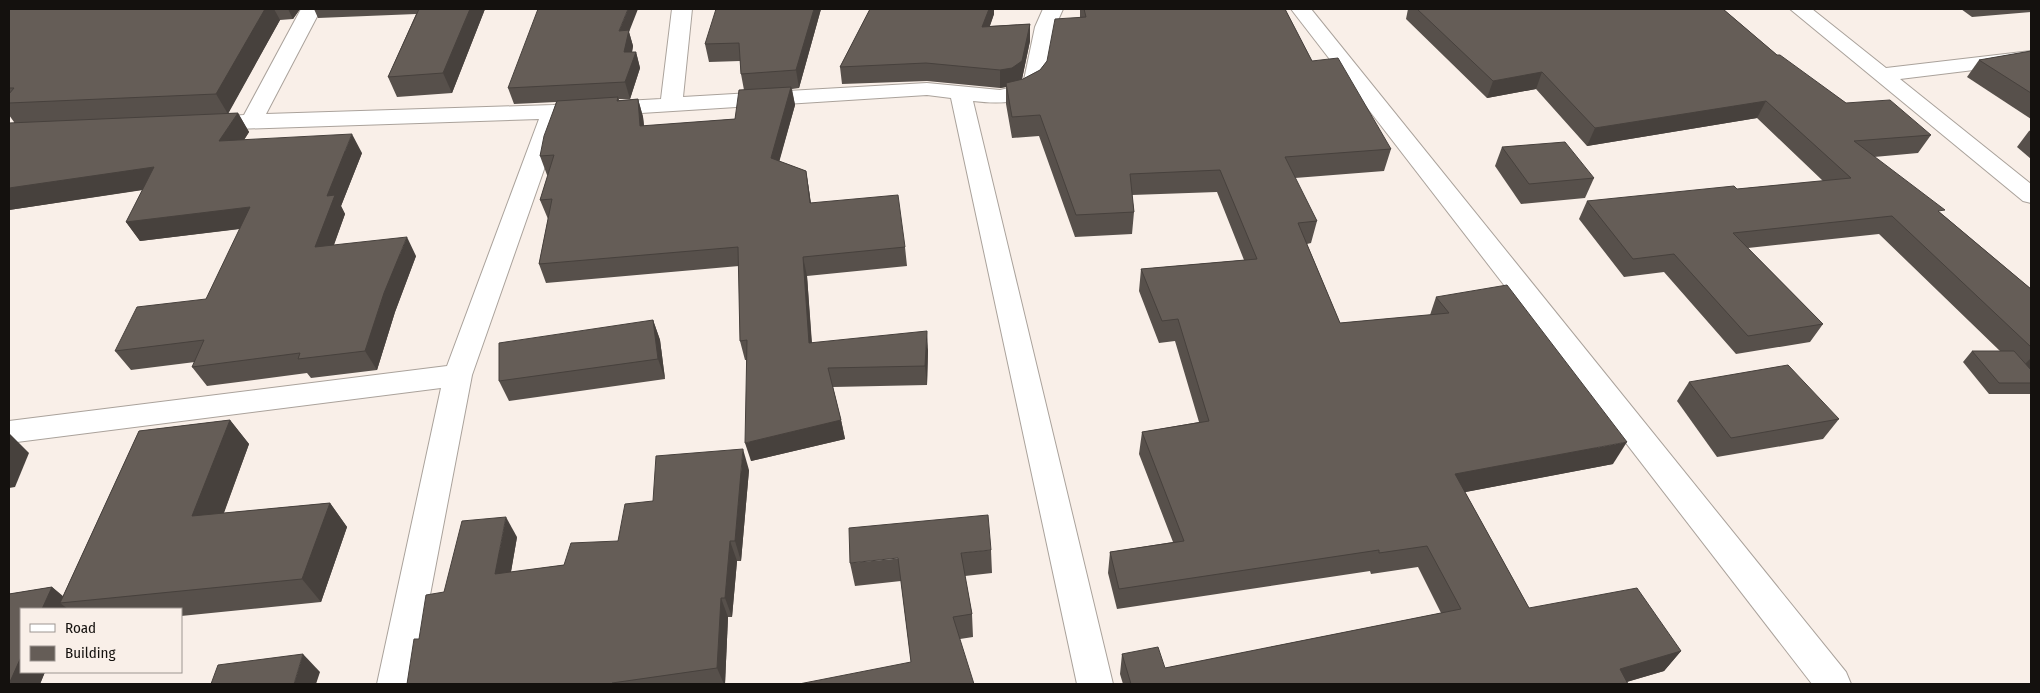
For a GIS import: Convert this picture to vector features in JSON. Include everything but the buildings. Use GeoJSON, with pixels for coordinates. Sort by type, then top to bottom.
{"type":"FeatureCollection","features":[{"type":"Feature","properties":{"kind":"street"},"geometry":{"type":"LineString","coordinates":[[252,121],[311,9]]}},
{"type":"Feature","properties":{"kind":"street"},"geometry":{"type":"LineString","coordinates":[[671,106],[682,9]]}},
{"type":"Feature","properties":{"kind":"street"},"geometry":{"type":"LineString","coordinates":[[184,124],[553,112],[927,89],[942,90],[961,95],[1008,95],[1022,92],[1034,82],[1045,27],[1053,9]]}},
{"type":"Feature","properties":{"kind":"street"},"geometry":{"type":"LineString","coordinates":[[1301,9],[1833,684]]}},
{"type":"Feature","properties":{"kind":"street"},"geometry":{"type":"LineString","coordinates":[[1800,9],[2031,196]]}},
{"type":"Feature","properties":{"kind":"street"},"geometry":{"type":"LineString","coordinates":[[1882,75],[2031,57]]}},
{"type":"Feature","properties":{"kind":"street"},"geometry":{"type":"LineString","coordinates":[[961,95],[1095,684]]}},
{"type":"Feature","properties":{"kind":"street"},"geometry":{"type":"LineString","coordinates":[[395,684],[458,375],[553,112]]}},
{"type":"Feature","properties":{"kind":"street"},"geometry":{"type":"LineString","coordinates":[[9,432],[458,375]]}}]}
